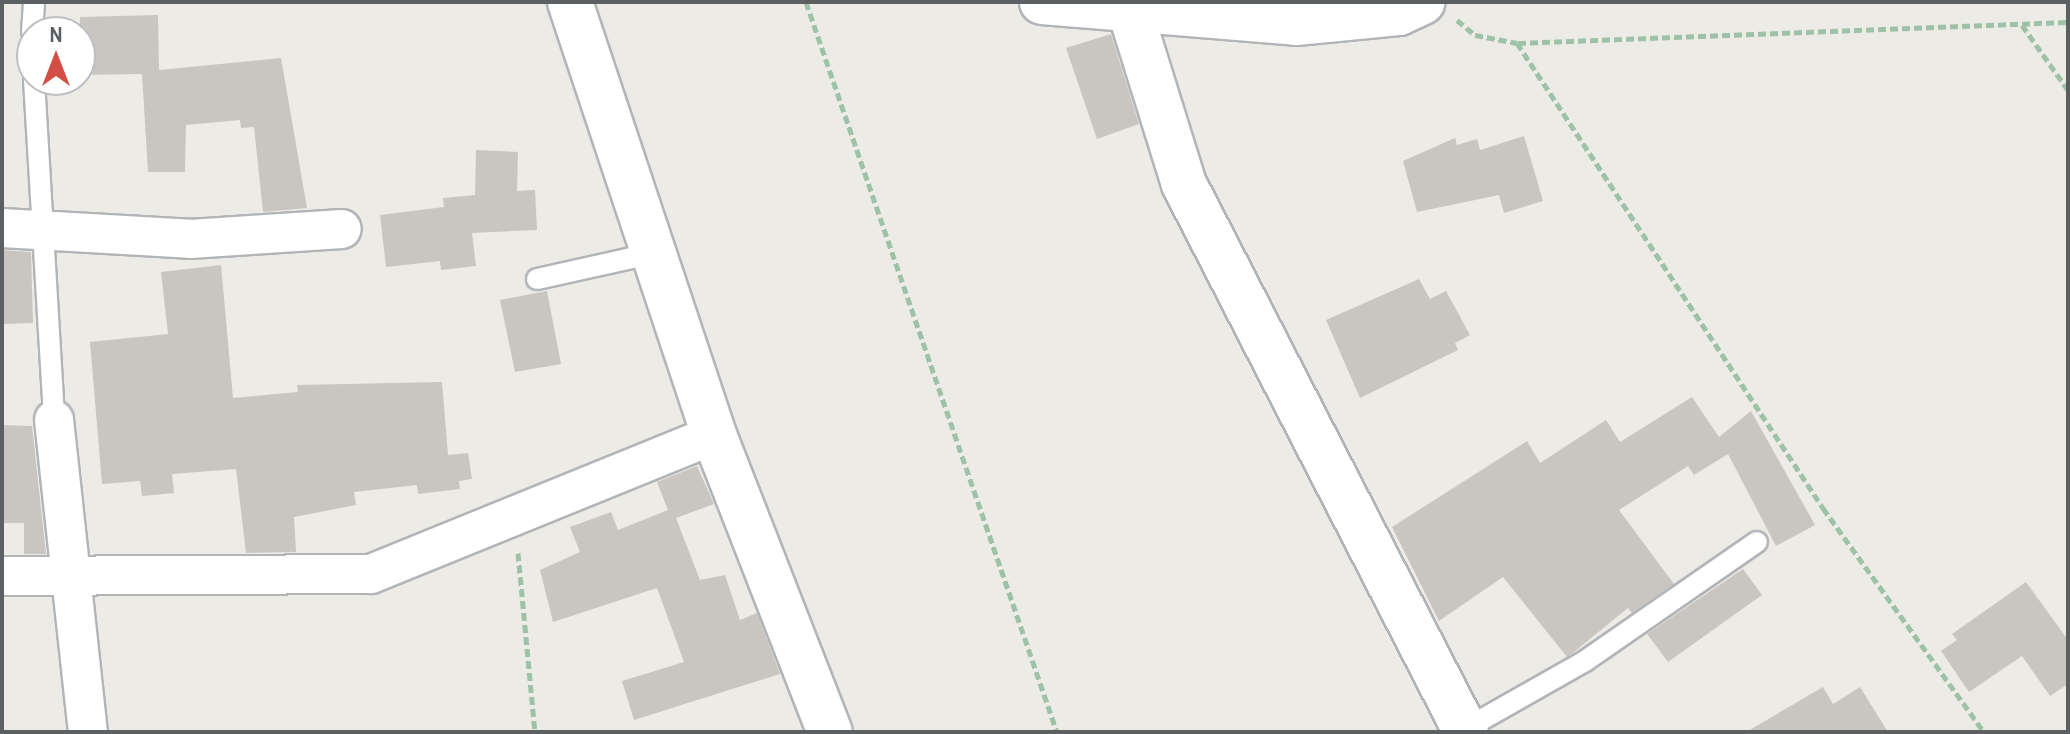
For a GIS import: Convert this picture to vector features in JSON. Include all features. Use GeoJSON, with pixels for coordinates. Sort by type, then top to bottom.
{"type":"FeatureCollection","features":[{"type":"Feature","properties":{"kind":"street"},"geometry":{"type":"LineString","coordinates":[[570,2],[714,435],[830,732]]}},
{"type":"Feature","properties":{"kind":"street"},"geometry":{"type":"LineString","coordinates":[[1042,2],[1296,23],[1399,13],[1422,2]]}},
{"type":"Feature","properties":{"kind":"street"},"geometry":{"type":"LineString","coordinates":[[1129,8],[1184,184],[1466,730]]}},
{"type":"Feature","properties":{"kind":"street"},"geometry":{"type":"LineString","coordinates":[[2,228],[40,226],[190,239],[342,229]]}},
{"type":"Feature","properties":{"kind":"street"},"geometry":{"type":"LineString","coordinates":[[54,420],[88,732]]}},
{"type":"Feature","properties":{"kind":"street"},"geometry":{"type":"LineString","coordinates":[[2,576],[371,574],[509,522],[714,435]]}},
{"type":"Feature","properties":{"kind":"lane"},"geometry":{"type":"LineString","coordinates":[[35,96],[40,226],[54,420]]}},
{"type":"Feature","properties":{"kind":"lane"},"geometry":{"type":"LineString","coordinates":[[537,279],[654,253]]}},
{"type":"Feature","properties":{"kind":"lane"},"geometry":{"type":"LineString","coordinates":[[1466,730],[1585,661],[1757,542]]}},
{"type":"Feature","properties":{"kind":"path"},"geometry":{"type":"LineString","coordinates":[[806,2],[1057,732]]}},
{"type":"Feature","properties":{"kind":"path"},"geometry":{"type":"LineString","coordinates":[[1422,2],[1475,35],[1517,43],[2068,22]]}},
{"type":"Feature","properties":{"kind":"path"},"geometry":{"type":"LineString","coordinates":[[2022,25],[2068,90]]}},
{"type":"Feature","properties":{"kind":"path"},"geometry":{"type":"LineString","coordinates":[[1517,43],[1823,508],[1984,732]]}},
{"type":"Feature","properties":{"kind":"path"},"geometry":{"type":"LineString","coordinates":[[509,522],[535,732]]}},
{"type":"Feature","properties":{"kind":"building"},"geometry":{"type":"Polygon","coordinates":[[[158,15],[159,70],[281,58],[307,208],[263,212],[254,127],[241,128],[240,120],[186,125],[185,172],[148,172],[142,74],[96,75],[96,17],[158,15]]]}},
{"type":"Feature","properties":{"kind":"building"},"geometry":{"type":"Polygon","coordinates":[[[1111,34],[1139,124],[1097,139],[1066,48],[1111,34]]]}},
{"type":"Feature","properties":{"kind":"building"},"geometry":{"type":"Polygon","coordinates":[[[1524,136],[1543,201],[1504,213],[1499,195],[1417,212],[1403,161],[1455,138],[1457,145],[1477,139],[1480,150],[1524,136]]]}},
{"type":"Feature","properties":{"kind":"building"},"geometry":{"type":"Polygon","coordinates":[[[476,150],[518,152],[517,191],[535,190],[537,230],[472,233],[476,266],[441,270],[440,261],[386,267],[380,215],[444,207],[443,198],[475,195],[476,150]]]}},
{"type":"Feature","properties":{"kind":"building"},"geometry":{"type":"Polygon","coordinates":[[[2,250],[31,252],[33,323],[2,324],[2,250]]]}},
{"type":"Feature","properties":{"kind":"building"},"geometry":{"type":"Polygon","coordinates":[[[221,265],[233,398],[298,392],[297,385],[442,382],[448,455],[468,453],[472,479],[459,481],[460,489],[418,494],[417,485],[354,492],[356,505],[294,517],[296,552],[246,553],[236,469],[172,474],[174,493],[142,496],[140,481],[102,484],[90,342],[168,334],[161,272],[221,265]]]}},
{"type":"Feature","properties":{"kind":"building"},"geometry":{"type":"Polygon","coordinates":[[[1419,279],[1430,299],[1446,291],[1470,335],[1455,343],[1458,350],[1360,398],[1326,320],[1419,279]]]}},
{"type":"Feature","properties":{"kind":"building"},"geometry":{"type":"Polygon","coordinates":[[[547,291],[561,364],[515,372],[500,300],[547,291]]]}},
{"type":"Feature","properties":{"kind":"building"},"geometry":{"type":"Polygon","coordinates":[[[1692,397],[1719,437],[1751,411],[1815,525],[1776,546],[1728,454],[1694,475],[1688,466],[1619,510],[1674,584],[1632,613],[1628,608],[1567,657],[1503,577],[1439,621],[1392,527],[1527,441],[1540,463],[1606,420],[1620,442],[1692,397]]]}},
{"type":"Feature","properties":{"kind":"building"},"geometry":{"type":"Polygon","coordinates":[[[2,425],[32,426],[46,554],[24,554],[24,523],[2,523],[2,425]]]}},
{"type":"Feature","properties":{"kind":"building"},"geometry":{"type":"Polygon","coordinates":[[[697,466],[714,504],[676,518],[700,580],[725,575],[740,620],[757,613],[780,674],[634,720],[622,681],[684,662],[657,588],[553,622],[540,570],[580,552],[570,527],[611,512],[618,530],[668,510],[657,482],[697,466]]]}},
{"type":"Feature","properties":{"kind":"building"},"geometry":{"type":"Polygon","coordinates":[[[1743,569],[1762,595],[1668,662],[1647,634],[1743,569]]]}},
{"type":"Feature","properties":{"kind":"building"},"geometry":{"type":"Polygon","coordinates":[[[2026,582],[2068,640],[2068,684],[2050,696],[2022,656],[1969,692],[1941,651],[1957,640],[1952,634],[2026,582]]]}},
{"type":"Feature","properties":{"kind":"building"},"geometry":{"type":"Polygon","coordinates":[[[1823,687],[1833,704],[1860,687],[1888,732],[1746,732],[1823,687]]]}}]}
